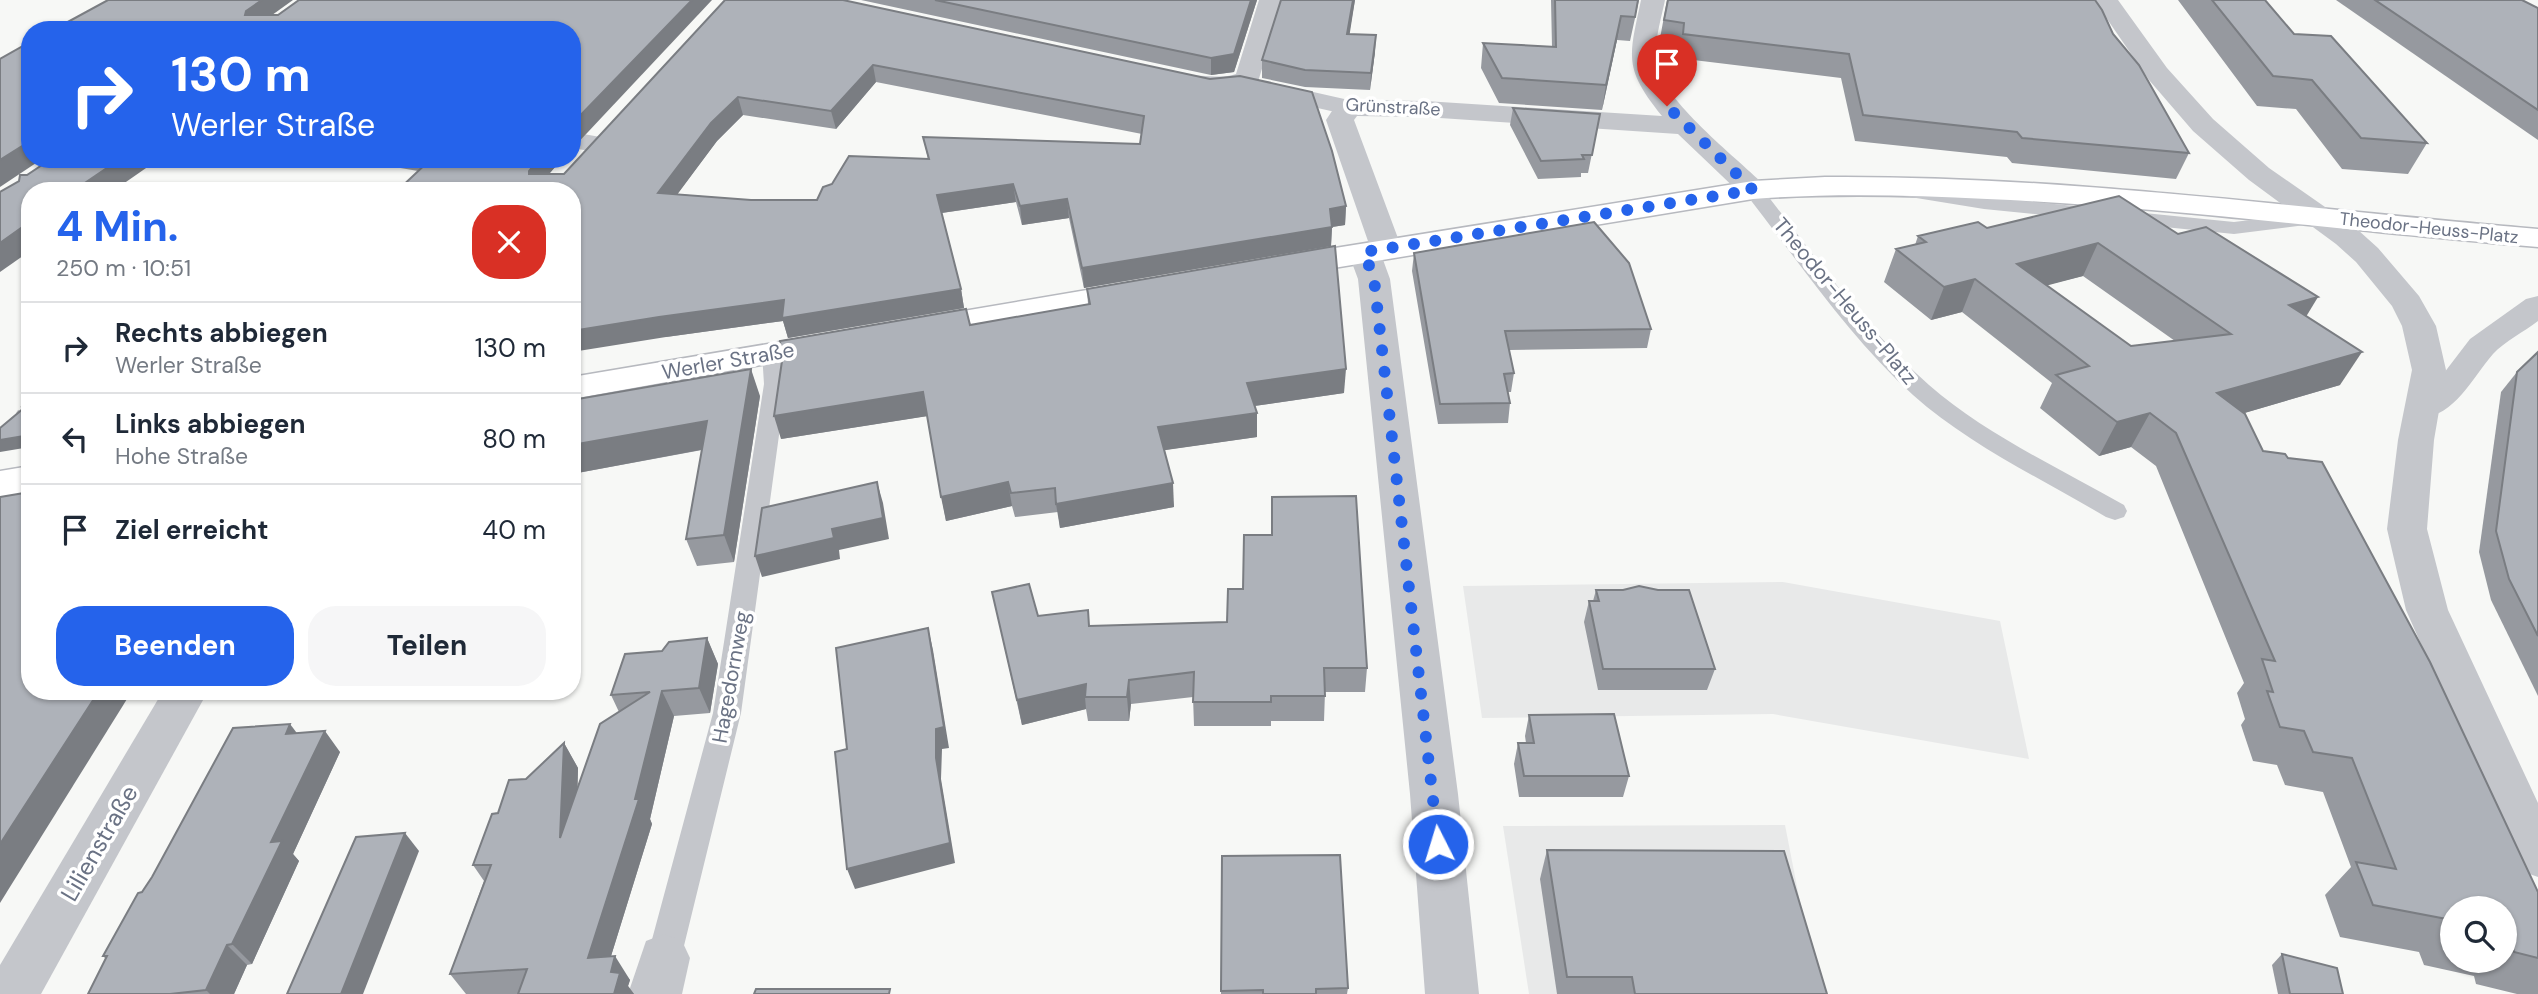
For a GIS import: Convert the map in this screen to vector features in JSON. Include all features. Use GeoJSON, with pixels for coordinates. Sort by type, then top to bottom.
{"type":"FeatureCollection","features":[{"type":"Feature","properties":{"kind":"main road","name":"Theodor-Heuss-Platz"},"geometry":{"type":"LineString","coordinates":[[1753,190],[1797,186],[1873,186],[2078,194],[2538,238]]}},
{"type":"Feature","properties":{"kind":"main road"},"geometry":{"type":"LineString","coordinates":[[1258,270],[1753,190]]}},
{"type":"Feature","properties":{"kind":"main road","name":"Werler Straße"},"geometry":{"type":"LineString","coordinates":[[581,386],[1165,286]]}},
{"type":"Feature","properties":{"kind":"main road"},"geometry":{"type":"LineString","coordinates":[[0,484],[21,480]]}},
{"type":"Feature","properties":{"kind":"street"},"geometry":{"type":"LineString","coordinates":[[1238,83],[1248,79],[1271,0]]}},
{"type":"Feature","properties":{"kind":"street"},"geometry":{"type":"LineString","coordinates":[[1653,0],[1644,65],[1651,85],[1667,106],[1753,190]]}},
{"type":"Feature","properties":{"kind":"street"},"geometry":{"type":"LineString","coordinates":[[2106,0],[2158,74],[2203,125],[2259,174],[2319,217]]}},
{"type":"Feature","properties":{"kind":"street","name":"Grünstraße"},"geometry":{"type":"LineString","coordinates":[[1170,77],[1211,86],[1238,83],[1353,108],[1425,109],[1688,126]]}},
{"type":"Feature","properties":{"kind":"street"},"geometry":{"type":"LineString","coordinates":[[1353,108],[1346,111],[1340,120],[1375,250],[1374,279],[1434,794],[1452,994]]}},
{"type":"Feature","properties":{"kind":"street"},"geometry":{"type":"LineString","coordinates":[[582,149],[615,123]]}},
{"type":"Feature","properties":{"kind":"street","name":"Theodor-Heuss-Platz"},"geometry":{"type":"LineString","coordinates":[[2319,217],[2367,255],[2407,303],[2419,326],[2429,370],[2416,440],[2407,529],[2427,610],[2538,856]]}},
{"type":"Feature","properties":{"kind":"street"},"geometry":{"type":"LineString","coordinates":[[2423,408],[2456,381],[2482,346],[2538,306]]}},
{"type":"Feature","properties":{"kind":"street","name":"Lilienstraße"},"geometry":{"type":"LineString","coordinates":[[12,994],[181,700]]}},
{"type":"Feature","properties":{"kind":"lane","name":"Theodor-Heuss-Platz"},"geometry":{"type":"LineString","coordinates":[[1753,190],[1863,329],[1891,362],[1923,393],[1979,432],[2115,511]]}},
{"type":"Feature","properties":{"kind":"lane","name":"Hagedornweg"},"geometry":{"type":"LineString","coordinates":[[660,976],[727,713],[775,384],[773,354]]}},
{"type":"Feature","properties":{"kind":"path"},"geometry":{"type":"LineString","coordinates":[[15,419],[21,410]]}},
{"type":"Feature","properties":{"kind":"shaded area"},"geometry":{"type":"Polygon","coordinates":[[[1783,582],[2000,621],[2029,759],[1773,714],[1482,718],[1463,586],[1783,582]]]}},
{"type":"Feature","properties":{"kind":"shaded area"},"geometry":{"type":"Polygon","coordinates":[[[1785,825],[1818,994],[1529,994],[1503,826],[1785,825]]]}},
{"type":"Feature","properties":{"kind":"building"},"geometry":{"type":"Polygon","coordinates":[[[108,0],[262,0],[246,11],[245,15],[278,15],[299,0],[692,0],[581,115],[581,21],[70,21],[108,0]]]}},
{"type":"Feature","properties":{"kind":"building"},"geometry":{"type":"Polygon","coordinates":[[[725,0],[843,0],[1210,79],[1240,76],[1312,92],[1332,151],[1346,206],[1330,209],[1332,227],[1082,268],[1067,199],[1020,206],[1013,184],[937,195],[961,289],[782,318],[784,300],[581,330],[581,182],[407,182],[421,168],[532,168],[529,174],[564,174],[570,168],[581,168],[581,156],[725,0]],[[873,65],[831,111],[738,97],[711,123],[658,193],[751,200],[817,200],[823,187],[832,184],[849,156],[929,159],[923,137],[1140,144],[1144,116],[873,65]]]}},
{"type":"Feature","properties":{"kind":"building"},"geometry":{"type":"Polygon","coordinates":[[[935,0],[1251,0],[1234,54],[1211,58],[935,0]]]}},
{"type":"Feature","properties":{"kind":"building"},"geometry":{"type":"Polygon","coordinates":[[[1281,0],[1353,0],[1347,34],[1376,35],[1371,73],[1305,70],[1262,60],[1281,0]]]}},
{"type":"Feature","properties":{"kind":"building"},"geometry":{"type":"Polygon","coordinates":[[[1555,0],[1638,0],[1635,17],[1621,16],[1606,85],[1502,78],[1483,43],[1556,47],[1555,0]]]}},
{"type":"Feature","properties":{"kind":"building"},"geometry":{"type":"Polygon","coordinates":[[[1668,0],[2095,0],[2113,34],[2139,65],[2189,153],[2022,138],[2017,132],[1863,115],[1849,54],[1683,34],[1684,23],[1664,20],[1668,0]]]}},
{"type":"Feature","properties":{"kind":"building"},"geometry":{"type":"Polygon","coordinates":[[[2212,0],[2265,0],[2294,34],[2331,36],[2427,143],[2361,138],[2312,80],[2273,76],[2212,0]]]}},
{"type":"Feature","properties":{"kind":"building"},"geometry":{"type":"Polygon","coordinates":[[[2375,0],[2522,0],[2538,8],[2538,110],[2375,0]]]}},
{"type":"Feature","properties":{"kind":"building"},"geometry":{"type":"Polygon","coordinates":[[[21,47],[21,147],[0,160],[0,59],[21,47]]]}},
{"type":"Feature","properties":{"kind":"building"},"geometry":{"type":"Polygon","coordinates":[[[1513,108],[1600,114],[1592,155],[1582,155],[1584,159],[1541,161],[1513,108]]]}},
{"type":"Feature","properties":{"kind":"building"},"geometry":{"type":"Polygon","coordinates":[[[38,168],[107,168],[86,182],[21,182],[21,228],[0,243],[0,192],[19,181],[20,175],[27,175],[38,168]]]}},
{"type":"Feature","properties":{"kind":"building"},"geometry":{"type":"Polygon","coordinates":[[[2119,196],[2178,234],[2206,227],[2318,297],[2289,305],[2362,352],[2217,393],[2245,414],[2263,451],[2285,454],[2288,458],[2322,462],[2430,662],[2538,892],[2538,958],[2517,953],[2517,896],[2440,896],[2440,918],[2373,905],[2356,862],[2396,869],[2352,758],[2313,752],[2304,731],[2280,727],[2267,691],[2273,692],[2262,659],[2275,661],[2176,433],[2150,413],[2117,422],[2056,375],[2089,366],[1975,279],[1944,287],[1896,249],[1926,242],[1918,236],[1978,222],[1987,228],[2119,196]],[[2098,243],[2017,264],[2131,346],[2231,334],[2098,243]]]}},
{"type":"Feature","properties":{"kind":"building"},"geometry":{"type":"Polygon","coordinates":[[[1594,222],[1629,263],[1651,329],[1505,331],[1514,373],[1504,374],[1510,403],[1440,404],[1414,253],[1594,222]]]}},
{"type":"Feature","properties":{"kind":"building"},"geometry":{"type":"Polygon","coordinates":[[[1335,246],[1346,369],[1247,383],[1257,413],[1158,427],[1173,483],[1056,504],[1055,488],[1011,493],[1008,482],[941,497],[923,392],[774,416],[782,361],[780,341],[966,309],[970,325],[1090,304],[1087,289],[1335,246]]]}},
{"type":"Feature","properties":{"kind":"building"},"geometry":{"type":"Polygon","coordinates":[[[2538,352],[2538,636],[2509,579],[2496,531],[2517,372],[2538,352]]]}},
{"type":"Feature","properties":{"kind":"building"},"geometry":{"type":"Polygon","coordinates":[[[751,369],[724,535],[686,539],[707,421],[581,443],[581,398],[751,369]]]}},
{"type":"Feature","properties":{"kind":"building"},"geometry":{"type":"Polygon","coordinates":[[[21,410],[21,436],[0,440],[0,428],[21,410]]]}},
{"type":"Feature","properties":{"kind":"building"},"geometry":{"type":"Polygon","coordinates":[[[877,482],[883,518],[832,529],[834,538],[755,556],[762,508],[877,482]]]}},
{"type":"Feature","properties":{"kind":"building"},"geometry":{"type":"Polygon","coordinates":[[[21,494],[21,700],[93,700],[0,844],[0,497],[21,494]]]}},
{"type":"Feature","properties":{"kind":"building"},"geometry":{"type":"Polygon","coordinates":[[[1356,496],[1367,668],[1324,668],[1325,696],[1271,696],[1271,702],[1193,702],[1194,672],[1129,680],[1127,697],[1085,697],[1086,684],[1017,700],[992,592],[1029,584],[1038,616],[1088,610],[1089,626],[1227,622],[1228,589],[1243,589],[1244,535],[1272,535],[1272,497],[1356,496]]]}},
{"type":"Feature","properties":{"kind":"building"},"geometry":{"type":"Polygon","coordinates":[[[1639,586],[1658,590],[1689,590],[1715,669],[1603,669],[1589,601],[1599,601],[1596,590],[1623,590],[1639,586]]]}},
{"type":"Feature","properties":{"kind":"building"},"geometry":{"type":"Polygon","coordinates":[[[928,628],[944,727],[936,729],[936,758],[950,843],[847,869],[835,752],[847,749],[836,648],[928,628]]]}},
{"type":"Feature","properties":{"kind":"building"},"geometry":{"type":"Polygon","coordinates":[[[707,638],[699,688],[662,691],[635,799],[639,799],[588,958],[615,956],[611,972],[620,973],[614,994],[518,994],[527,969],[450,974],[491,865],[473,865],[492,814],[498,813],[509,780],[526,779],[564,743],[560,838],[600,724],[650,692],[611,695],[625,654],[662,651],[669,642],[707,638]]]}},
{"type":"Feature","properties":{"kind":"building"},"geometry":{"type":"Polygon","coordinates":[[[1614,714],[1629,776],[1524,776],[1518,743],[1534,743],[1529,715],[1614,714]]]}},
{"type":"Feature","properties":{"kind":"building"},"geometry":{"type":"Polygon","coordinates":[[[290,724],[286,734],[325,731],[271,842],[282,841],[232,944],[227,945],[206,990],[170,994],[88,994],[107,956],[103,956],[138,893],[142,892],[152,877],[233,728],[290,724]]]}},
{"type":"Feature","properties":{"kind":"building"},"geometry":{"type":"Polygon","coordinates":[[[405,833],[341,994],[287,994],[356,837],[405,833]]]}},
{"type":"Feature","properties":{"kind":"building"},"geometry":{"type":"Polygon","coordinates":[[[1547,850],[1784,851],[1827,994],[1635,994],[1632,977],[1567,977],[1547,850]]]}},
{"type":"Feature","properties":{"kind":"building"},"geometry":{"type":"Polygon","coordinates":[[[1340,855],[1348,988],[1316,989],[1316,994],[1263,994],[1263,990],[1221,991],[1222,856],[1340,855]]]}},
{"type":"Feature","properties":{"kind":"building"},"geometry":{"type":"Polygon","coordinates":[[[2282,954],[2337,968],[2343,994],[2290,994],[2282,954]]]}},
{"type":"Feature","properties":{"kind":"building"},"geometry":{"type":"Polygon","coordinates":[[[756,989],[890,989],[889,994],[754,994],[756,989]]]}},
{"type":"Feature","properties":{"kind":"route"},"geometry":{"type":"LineString","coordinates":[[1438,844],[1374,279],[1364,252],[1753,190],[1667,106]]}}]}
